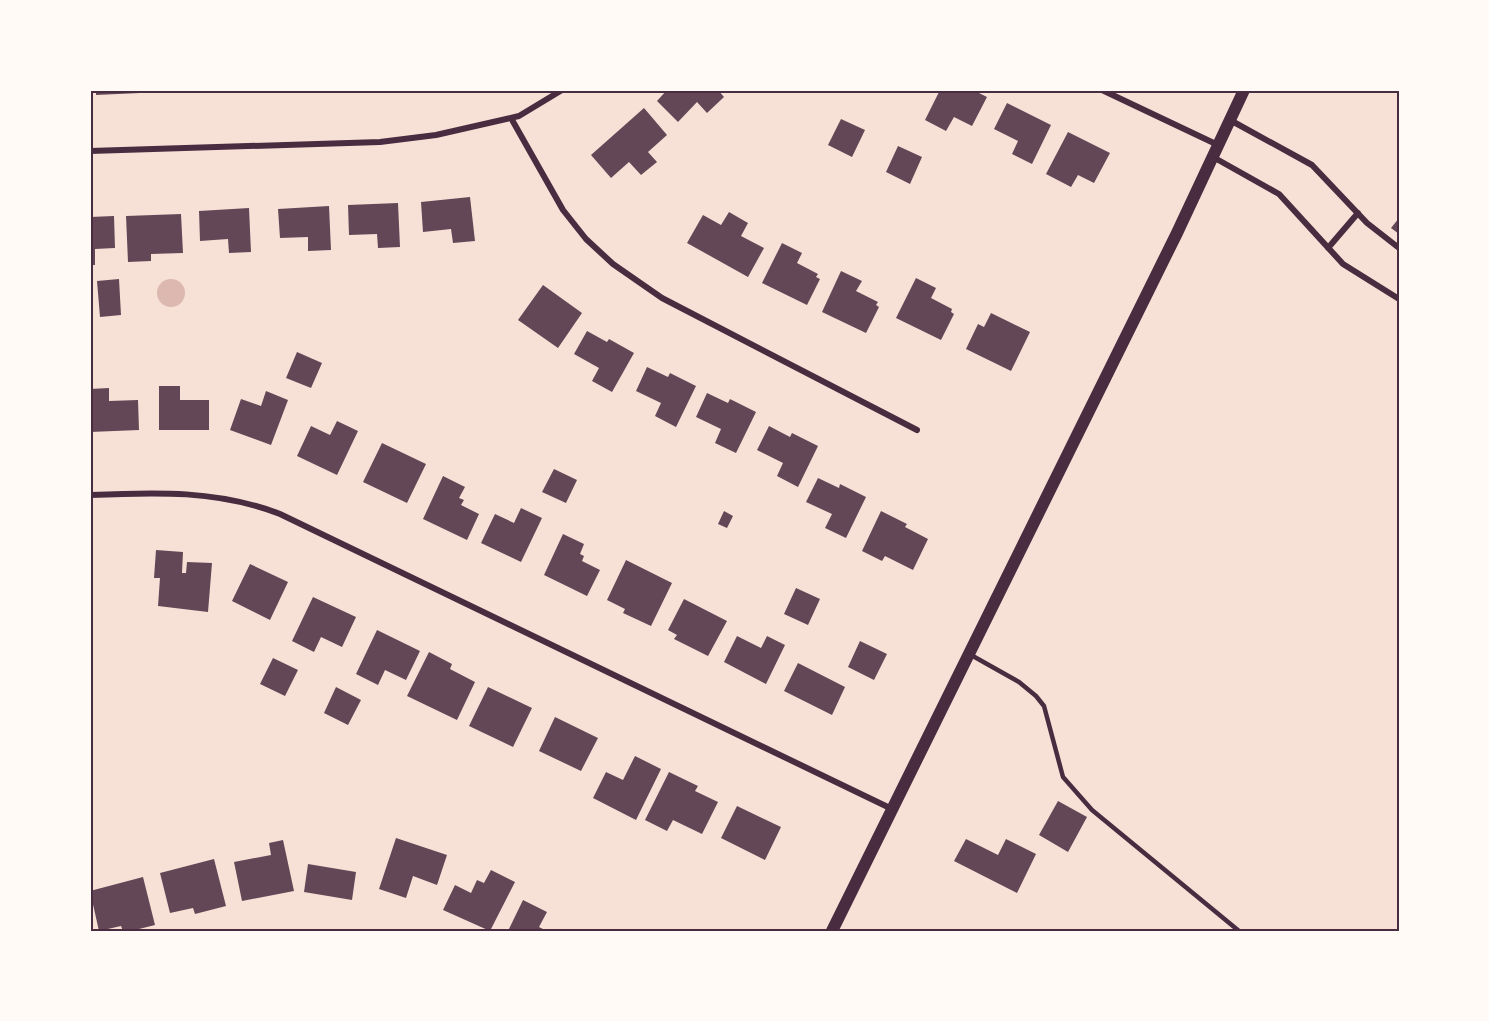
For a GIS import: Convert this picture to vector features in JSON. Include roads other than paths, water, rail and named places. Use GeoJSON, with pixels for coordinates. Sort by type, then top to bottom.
{"type":"FeatureCollection","features":[{"type":"Feature","properties":{"kind":"main road"},"geometry":{"type":"LineString","coordinates":[[832,931],[1244,90]]}},
{"type":"Feature","properties":{"kind":"street"},"geometry":{"type":"LineString","coordinates":[[90,151],[381,142],[436,135],[511,118],[528,111],[562,90]]}},
{"type":"Feature","properties":{"kind":"street"},"geometry":{"type":"LineString","coordinates":[[1102,90],[1215,151],[1279,194],[1343,264],[1399,299]]}},
{"type":"Feature","properties":{"kind":"street"},"geometry":{"type":"LineString","coordinates":[[511,118],[563,210],[586,239],[613,264],[662,298],[917,430]]}},
{"type":"Feature","properties":{"kind":"street"},"geometry":{"type":"LineString","coordinates":[[1230,120],[1312,165],[1358,213],[1399,248]]}},
{"type":"Feature","properties":{"kind":"street"},"geometry":{"type":"LineString","coordinates":[[1328,248],[1358,213]]}},
{"type":"Feature","properties":{"kind":"street"},"geometry":{"type":"LineString","coordinates":[[90,495],[163,492],[195,494],[218,496],[263,508],[892,809]]}},
{"type":"Feature","properties":{"kind":"lane"},"geometry":{"type":"LineString","coordinates":[[968,654],[1019,682],[1044,706],[1063,777],[1085,803],[1239,931]]}}]}
